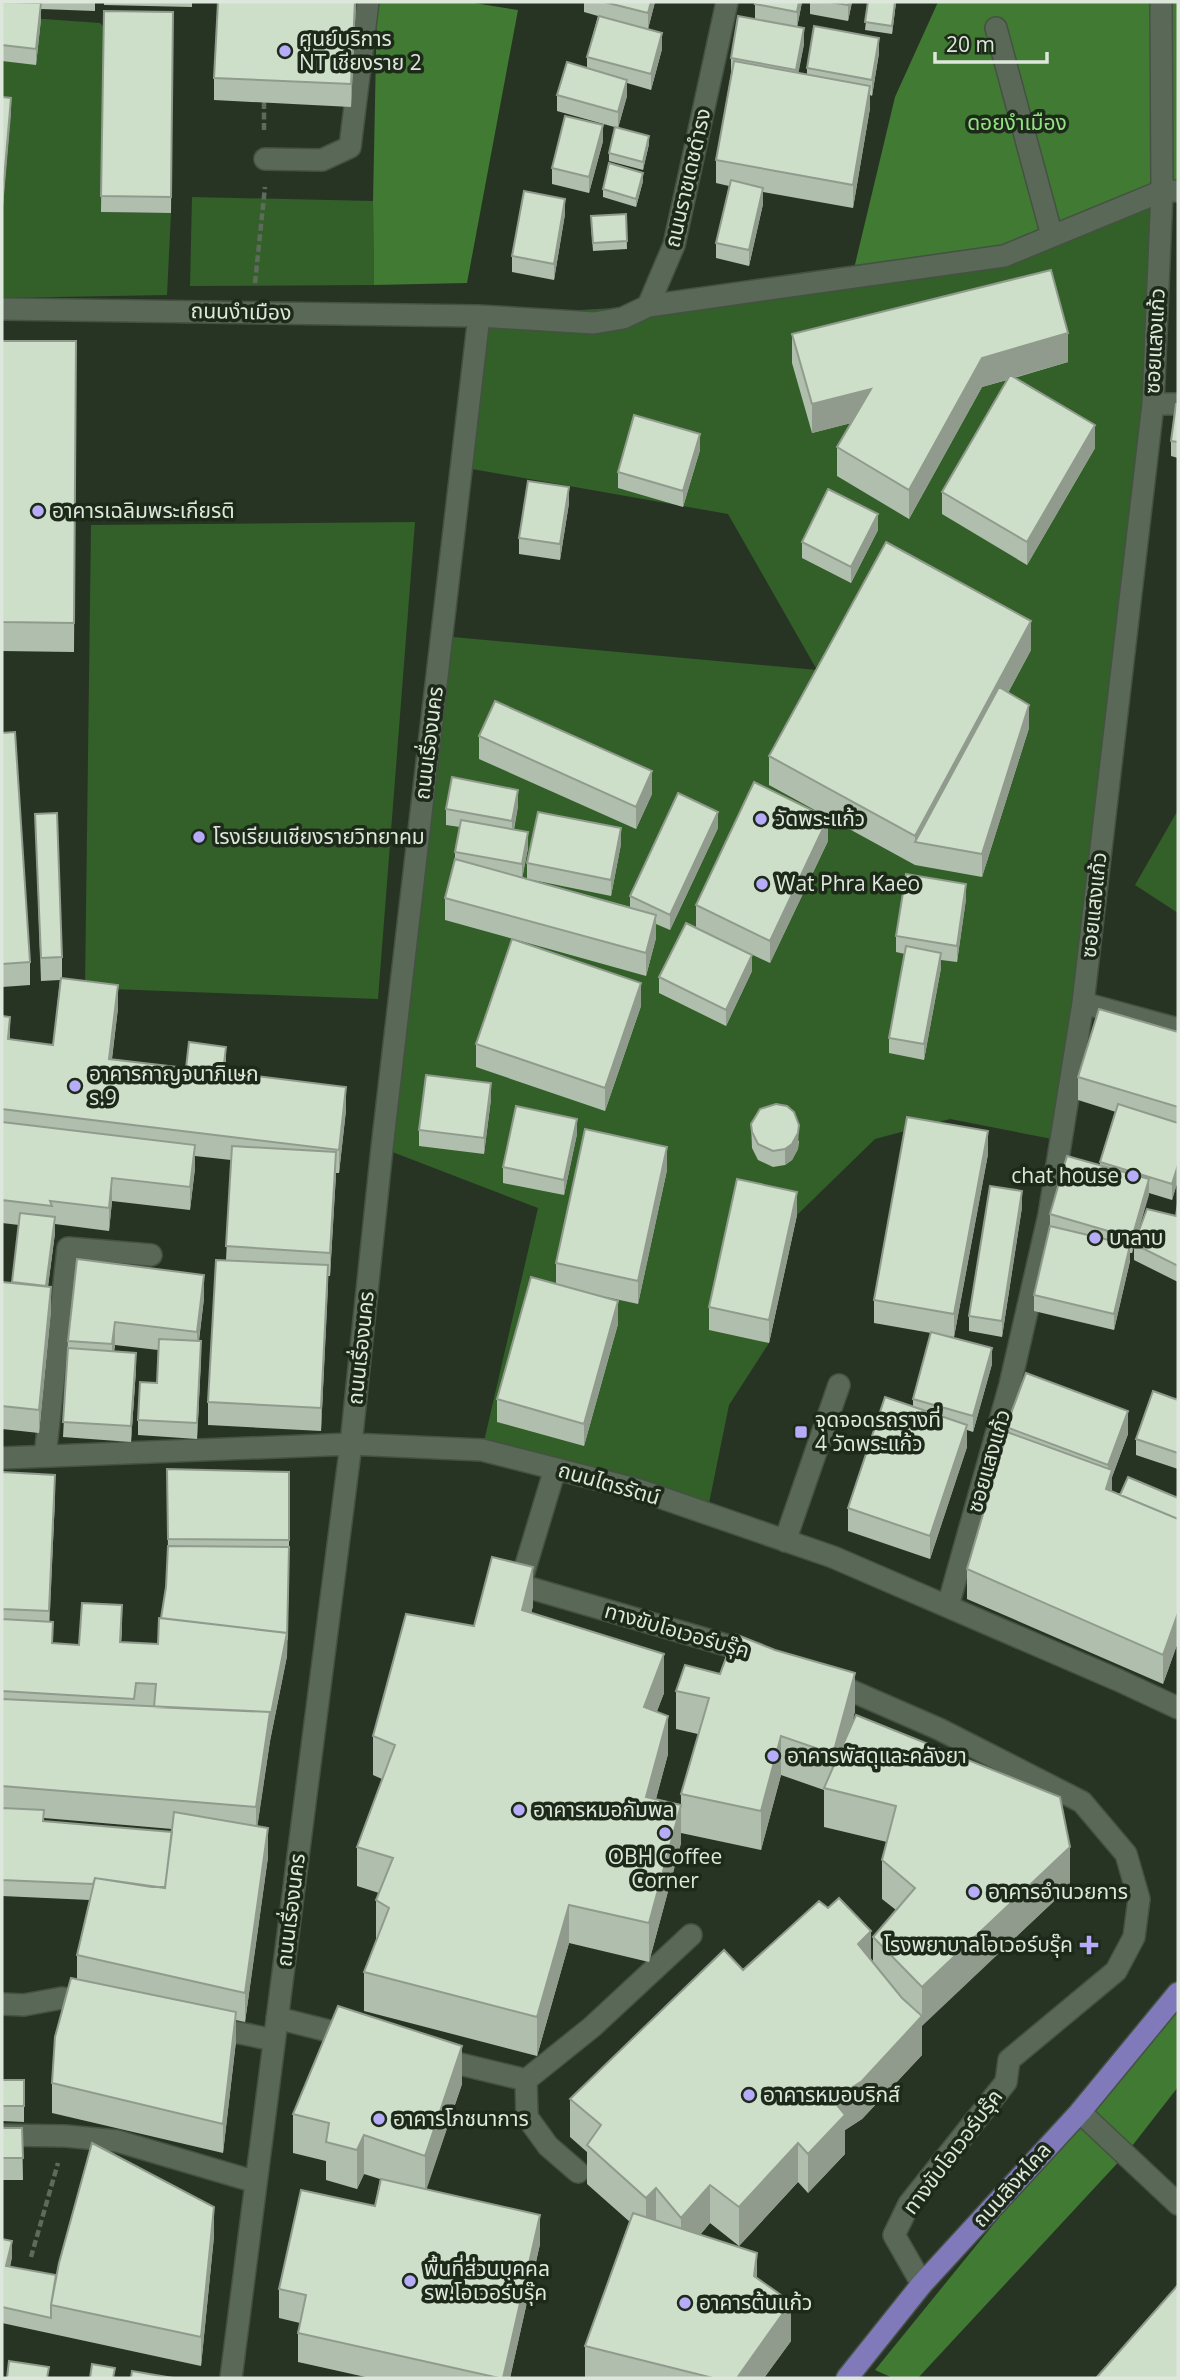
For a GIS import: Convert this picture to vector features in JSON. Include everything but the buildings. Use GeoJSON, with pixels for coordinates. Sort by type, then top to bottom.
{"type":"FeatureCollection","features":[{"type":"Feature","properties":{"kind":"main road","name":"ถนนสิงหไคล"},"geometry":{"type":"LineString","coordinates":[[847,2378],[922,2284],[1080,2112],[1178,1993]]}},
{"type":"Feature","properties":{"kind":"street"},"geometry":{"type":"LineString","coordinates":[[265,159],[323,160],[350,147],[368,2]]}},
{"type":"Feature","properties":{"kind":"street","name":"ถนนราชเดชดำรง"},"geometry":{"type":"LineString","coordinates":[[648,306],[674,246],[727,2]]}},
{"type":"Feature","properties":{"kind":"street","name":"ซอยแสงแก้ว"},"geometry":{"type":"LineString","coordinates":[[948,1606],[1010,1385],[1043,1242],[1083,1003],[1153,404],[1170,191],[1161,2]]}},
{"type":"Feature","properties":{"kind":"street"},"geometry":{"type":"LineString","coordinates":[[996,28],[1052,236]]}},
{"type":"Feature","properties":{"kind":"street"},"geometry":{"type":"LineString","coordinates":[[479,316],[594,323],[623,318],[648,306],[1004,256],[1170,191],[1178,163]]}},
{"type":"Feature","properties":{"kind":"street","name":"ถนนงำเมือง"},"geometry":{"type":"LineString","coordinates":[[2,309],[479,316]]}},
{"type":"Feature","properties":{"kind":"street","name":"ถนนเรื่องนคร"},"geometry":{"type":"LineString","coordinates":[[231,2378],[351,1444],[382,1148],[479,316]]}},
{"type":"Feature","properties":{"kind":"street"},"geometry":{"type":"LineString","coordinates":[[1153,404],[1178,404]]}},
{"type":"Feature","properties":{"kind":"street"},"geometry":{"type":"LineString","coordinates":[[1083,1003],[1178,1029]]}},
{"type":"Feature","properties":{"kind":"street"},"geometry":{"type":"LineString","coordinates":[[45,1456],[68,1248],[150,1255]]}},
{"type":"Feature","properties":{"kind":"street"},"geometry":{"type":"LineString","coordinates":[[785,1541],[839,1385]]}},
{"type":"Feature","properties":{"kind":"street","name":"ถนนไตรรัตน์"},"geometry":{"type":"LineString","coordinates":[[2,1458],[351,1444],[482,1450],[639,1490],[833,1557],[1178,1708]]}},
{"type":"Feature","properties":{"kind":"street","name":"ทางขับโอเวอร์บรุ๊ค"},"geometry":{"type":"LineString","coordinates":[[555,1469],[520,1585],[773,1659]]}},
{"type":"Feature","properties":{"kind":"street","name":"ทางขับโอเวอร์บรุ๊ค"},"geometry":{"type":"LineString","coordinates":[[811,1674],[939,1729],[1082,1802],[1126,1854],[1139,1899],[1134,1937],[1116,1970],[1009,2060],[1006,2082],[908,2204],[894,2235],[922,2284]]}},
{"type":"Feature","properties":{"kind":"street"},"geometry":{"type":"LineString","coordinates":[[526,2080],[592,2026],[691,1936]]}},
{"type":"Feature","properties":{"kind":"street"},"geometry":{"type":"LineString","coordinates":[[2,2004],[24,2005],[62,1997],[115,2008]]}},
{"type":"Feature","properties":{"kind":"street"},"geometry":{"type":"LineString","coordinates":[[277,2018],[367,2041]]}},
{"type":"Feature","properties":{"kind":"street"},"geometry":{"type":"LineString","coordinates":[[195,2024],[275,2040]]}},
{"type":"Feature","properties":{"kind":"street"},"geometry":{"type":"LineString","coordinates":[[418,2054],[526,2080]]}},
{"type":"Feature","properties":{"kind":"street"},"geometry":{"type":"LineString","coordinates":[[526,2080],[527,2117],[548,2146],[578,2172]]}},
{"type":"Feature","properties":{"kind":"street"},"geometry":{"type":"LineString","coordinates":[[1080,2112],[1178,2204]]}},
{"type":"Feature","properties":{"kind":"street"},"geometry":{"type":"LineString","coordinates":[[2,2136],[66,2136],[117,2141],[256,2182]]}},
{"type":"Feature","properties":{"kind":"path"},"geometry":{"type":"LineString","coordinates":[[255,288],[265,196]]}},
{"type":"Feature","properties":{"kind":"path"},"geometry":{"type":"LineString","coordinates":[[31,2257],[66,2136]]}},
{"type":"Feature","properties":{"kind":"green space"},"geometry":{"type":"Polygon","coordinates":[[[377,2],[468,2],[518,10],[467,283],[374,285],[377,2]]]}},
{"type":"Feature","properties":{"kind":"green space","name":"ดอยงำเมือง"},"geometry":{"type":"Polygon","coordinates":[[[938,2],[1178,2],[1178,187],[1004,256],[852,277],[895,97],[938,2]]]}},
{"type":"Feature","properties":{"kind":"green space"},"geometry":{"type":"Polygon","coordinates":[[[2,16],[100,23],[104,27],[102,212],[171,213],[167,295],[2,298],[2,16]]]}},
{"type":"Feature","properties":{"kind":"green space","name":"วัดพระแก้ว"},"geometry":{"type":"Polygon","coordinates":[[[1162,191],[1114,732],[1052,1139],[950,1119],[875,1139],[797,1215],[769,1343],[729,1405],[707,1513],[482,1450],[538,1208],[382,1148],[442,636],[817,670],[728,514],[461,467],[479,316],[648,306],[1003,256],[1162,191]]]}},
{"type":"Feature","properties":{"kind":"green space"},"geometry":{"type":"Polygon","coordinates":[[[192,197],[373,201],[374,285],[190,286],[192,197]]]}},
{"type":"Feature","properties":{"kind":"green space"},"geometry":{"type":"Polygon","coordinates":[[[415,522],[378,999],[85,988],[91,525],[415,522]]]}},
{"type":"Feature","properties":{"kind":"green space"},"geometry":{"type":"Polygon","coordinates":[[[1178,810],[1178,913],[1135,885],[1178,810]]]}},
{"type":"Feature","properties":{"kind":"green space"},"geometry":{"type":"Polygon","coordinates":[[[1178,1997],[1178,2087],[1125,2155],[918,2378],[893,2378],[875,2370],[1178,1997]]]}},
{"type":"Feature","properties":{"kind":"place","name":"ศูนย์บริการ NT เชียงราย 2"},"geometry":{"type":"Point","coordinates":[285,51]}},
{"type":"Feature","properties":{"kind":"place","name":"อาคารเฉลิมพระเกียรติ"},"geometry":{"type":"Point","coordinates":[38,511]}},
{"type":"Feature","properties":{"kind":"place","name":"วัดพระแก้ว"},"geometry":{"type":"Point","coordinates":[761,819]}},
{"type":"Feature","properties":{"kind":"place","name":"โรงเรียนเชียงรายวิทยาคม"},"geometry":{"type":"Point","coordinates":[199,837]}},
{"type":"Feature","properties":{"kind":"place","name":"Wat Phra Kaeo"},"geometry":{"type":"Point","coordinates":[762,884]}},
{"type":"Feature","properties":{"kind":"place","name":"อาคารกาญจนาภิเษก ร.9"},"geometry":{"type":"Point","coordinates":[75,1086]}},
{"type":"Feature","properties":{"kind":"place","name":"chat house"},"geometry":{"type":"Point","coordinates":[1133,1176]}},
{"type":"Feature","properties":{"kind":"place","name":"บาลาบ"},"geometry":{"type":"Point","coordinates":[1095,1238]}},
{"type":"Feature","properties":{"kind":"place","name":"จุดจอดรถรางที่ 4 วัดพระแก้ว"},"geometry":{"type":"Point","coordinates":[801,1432]}},
{"type":"Feature","properties":{"kind":"place","name":"อาคารพัสดุและคลังยา"},"geometry":{"type":"Point","coordinates":[773,1756]}},
{"type":"Feature","properties":{"kind":"place","name":"อาคารหมอกัมพล"},"geometry":{"type":"Point","coordinates":[519,1810]}},
{"type":"Feature","properties":{"kind":"place","name":"OBH Coffee Corner"},"geometry":{"type":"Point","coordinates":[665,1833]}},
{"type":"Feature","properties":{"kind":"place","name":"อาคารอำนวยการ"},"geometry":{"type":"Point","coordinates":[974,1892]}},
{"type":"Feature","properties":{"kind":"place","name":"โรงพยาบาลโอเวอร์บรุ๊ค"},"geometry":{"type":"Point","coordinates":[1089,1945]}},
{"type":"Feature","properties":{"kind":"place","name":"อาคารหมอบริกส์"},"geometry":{"type":"Point","coordinates":[749,2095]}},
{"type":"Feature","properties":{"kind":"place","name":"อาคารโภชนาการ"},"geometry":{"type":"Point","coordinates":[379,2119]}},
{"type":"Feature","properties":{"kind":"place","name":"พื้นที่ส่วนบุคคล รพ.โอเวอร์บรุ๊ค"},"geometry":{"type":"Point","coordinates":[410,2281]}},
{"type":"Feature","properties":{"kind":"place","name":"อาคารต้นแก้ว"},"geometry":{"type":"Point","coordinates":[685,2303]}}]}
